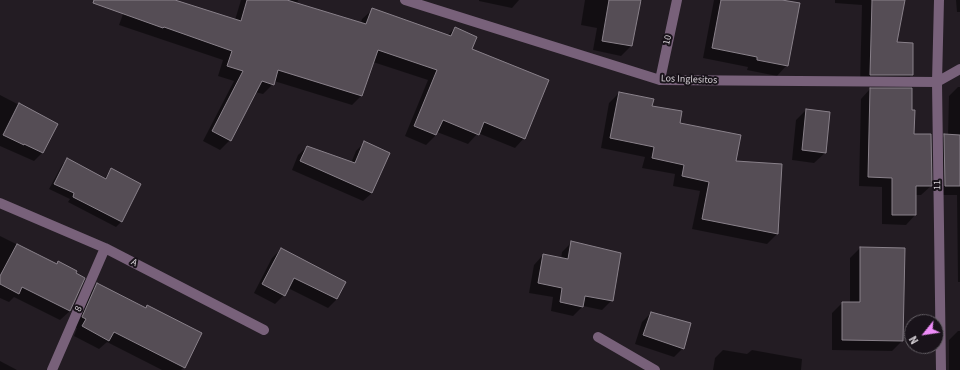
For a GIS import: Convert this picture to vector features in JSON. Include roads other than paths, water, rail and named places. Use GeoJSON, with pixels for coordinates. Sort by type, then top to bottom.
{"type":"FeatureCollection","features":[{"type":"Feature","properties":{"kind":"street","name":"Los Inglesitos"},"geometry":{"type":"LineString","coordinates":[[405,0],[660,80],[937,82]]}},
{"type":"Feature","properties":{"kind":"street","name":"10"},"geometry":{"type":"LineString","coordinates":[[660,80],[677,0]]}},
{"type":"Feature","properties":{"kind":"street","name":"11"},"geometry":{"type":"LineString","coordinates":[[939,0],[937,82],[941,370]]}},
{"type":"Feature","properties":{"kind":"street"},"geometry":{"type":"LineString","coordinates":[[937,82],[960,69]]}},
{"type":"Feature","properties":{"kind":"street","name":"A"},"geometry":{"type":"LineString","coordinates":[[0,202],[105,248],[264,330]]}},
{"type":"Feature","properties":{"kind":"street","name":"8"},"geometry":{"type":"LineString","coordinates":[[52,370],[105,248]]}},
{"type":"Feature","properties":{"kind":"street"},"geometry":{"type":"LineString","coordinates":[[598,337],[655,370]]}}]}
